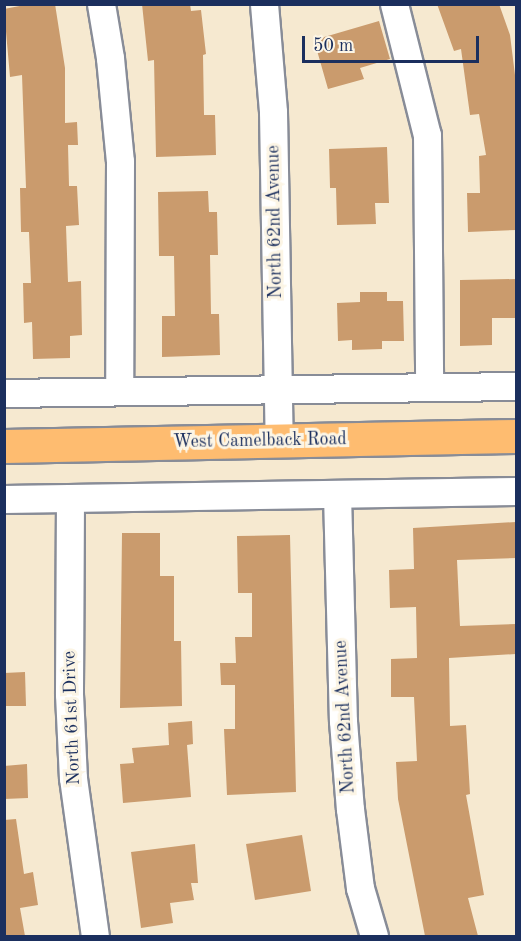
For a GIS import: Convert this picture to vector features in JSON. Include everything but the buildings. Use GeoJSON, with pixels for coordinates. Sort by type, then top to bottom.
{"type":"FeatureCollection","features":[{"type":"Feature","properties":{"kind":"main road","name":"West Camelback Road"},"geometry":{"type":"LineString","coordinates":[[4,446],[516,436]]}},
{"type":"Feature","properties":{"kind":"street"},"geometry":{"type":"LineString","coordinates":[[101,4],[110,58],[120,161],[119,391]]}},
{"type":"Feature","properties":{"kind":"street"},"geometry":{"type":"LineString","coordinates":[[394,4],[427,135],[429,387]]}},
{"type":"Feature","properties":{"kind":"street","name":"North 62nd Avenue"},"geometry":{"type":"LineString","coordinates":[[268,6],[273,112],[279,440]]}},
{"type":"Feature","properties":{"kind":"street"},"geometry":{"type":"LineString","coordinates":[[4,393],[516,386]]}},
{"type":"Feature","properties":{"kind":"street"},"geometry":{"type":"LineString","coordinates":[[4,499],[516,491]]}},
{"type":"Feature","properties":{"kind":"street","name":"North 62nd Avenue"},"geometry":{"type":"LineString","coordinates":[[336,494],[346,765],[360,888],[374,936]]}},
{"type":"Feature","properties":{"kind":"street","name":"North 61st Drive"},"geometry":{"type":"LineString","coordinates":[[70,498],[69,694],[73,778],[95,936]]}}]}
